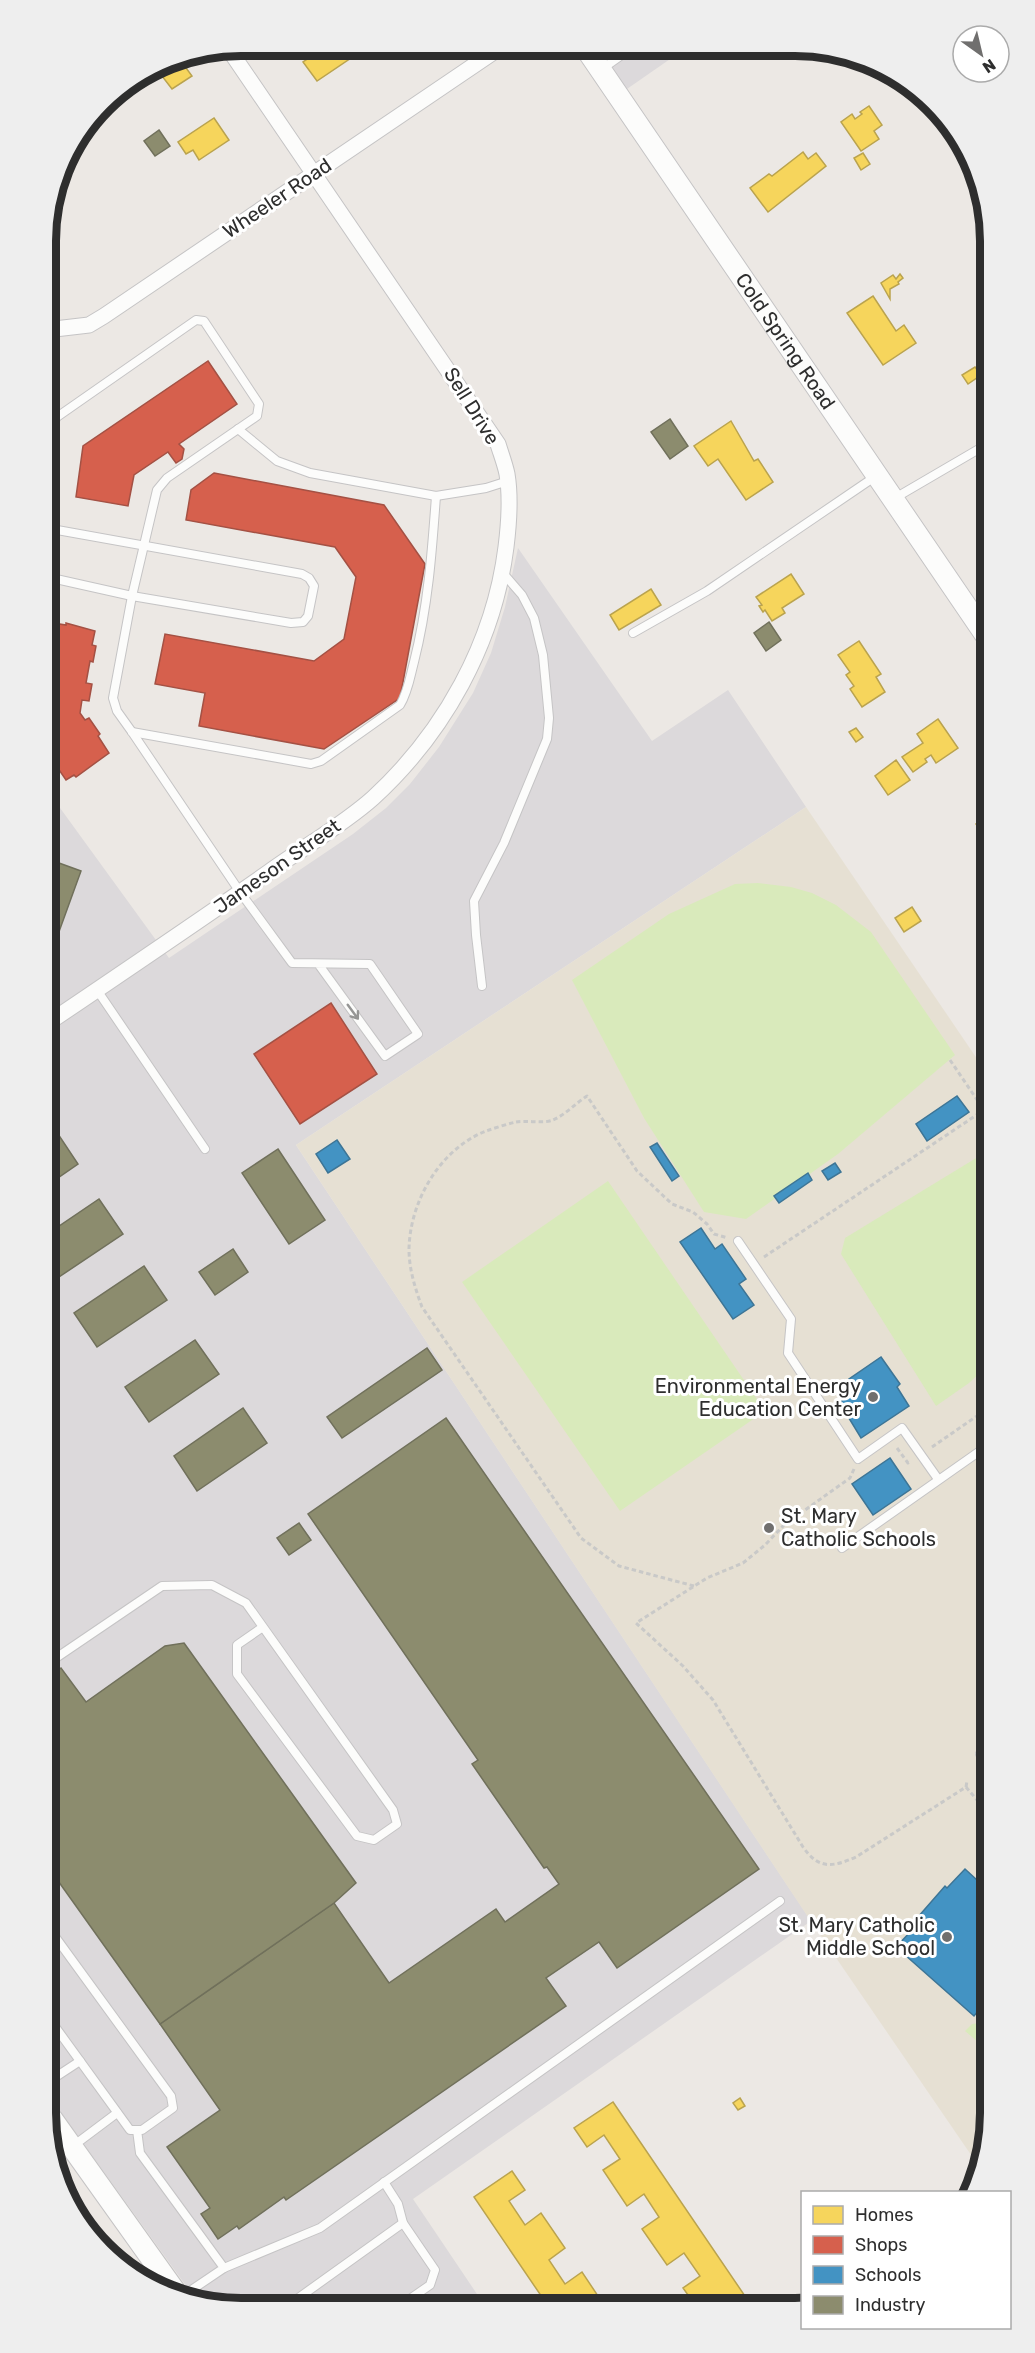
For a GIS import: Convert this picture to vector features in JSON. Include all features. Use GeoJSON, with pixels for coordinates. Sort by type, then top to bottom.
{"type":"FeatureCollection","features":[{"type":"Feature","properties":{"kind":"street","name":"Sell Drive"},"geometry":{"type":"LineString","coordinates":[[234,56],[498,444],[508,481],[508,526],[502,572],[486,633],[468,671]]}},
{"type":"Feature","properties":{"kind":"street","name":"Wheeler Road"},"geometry":{"type":"LineString","coordinates":[[56,329],[89,325],[104,316],[488,56]]}},
{"type":"Feature","properties":{"kind":"street","name":"Cold Spring Road"},"geometry":{"type":"LineString","coordinates":[[591,56],[980,626]]}},
{"type":"Feature","properties":{"kind":"street","name":"Jameson Street"},"geometry":{"type":"LineString","coordinates":[[56,1018],[372,799],[427,740],[468,671]]}},
{"type":"Feature","properties":{"kind":"street"},"geometry":{"type":"LineString","coordinates":[[56,2125],[169,2282]]}},
{"type":"Feature","properties":{"kind":"lane"},"geometry":{"type":"LineString","coordinates":[[601,70],[620,56]]}},
{"type":"Feature","properties":{"kind":"lane"},"geometry":{"type":"LineString","coordinates":[[56,418],[196,320],[204,321],[258,404],[257,416],[167,478],[157,490],[132,596],[113,698],[117,711],[240,892],[292,963],[370,964],[418,1034],[385,1056],[319,965]]}},
{"type":"Feature","properties":{"kind":"lane"},"geometry":{"type":"LineString","coordinates":[[238,429],[277,461],[310,473],[436,496],[486,488],[508,481]]}},
{"type":"Feature","properties":{"kind":"lane"},"geometry":{"type":"LineString","coordinates":[[893,499],[980,448]]}},
{"type":"Feature","properties":{"kind":"lane"},"geometry":{"type":"LineString","coordinates":[[633,633],[707,591],[877,476]]}},
{"type":"Feature","properties":{"kind":"lane"},"geometry":{"type":"LineString","coordinates":[[132,732],[311,764],[321,761],[400,705],[406,695],[421,635],[432,562],[436,496]]}},
{"type":"Feature","properties":{"kind":"lane"},"geometry":{"type":"LineString","coordinates":[[56,530],[302,573],[314,586],[308,616],[303,622],[291,623],[132,596],[56,580]]}},
{"type":"Feature","properties":{"kind":"lane"},"geometry":{"type":"LineString","coordinates":[[482,986],[474,900],[504,843],[547,739],[549,718],[543,656],[534,618],[522,595],[502,572]]}},
{"type":"Feature","properties":{"kind":"lane"},"geometry":{"type":"LineString","coordinates":[[97,990],[205,1149]]}},
{"type":"Feature","properties":{"kind":"lane"},"geometry":{"type":"LineString","coordinates":[[738,1241],[791,1318],[788,1353],[858,1459],[902,1428],[938,1479]]}},
{"type":"Feature","properties":{"kind":"lane"},"geometry":{"type":"LineString","coordinates":[[842,1548],[919,1496],[938,1479],[979,1451]]}},
{"type":"Feature","properties":{"kind":"lane"},"geometry":{"type":"LineString","coordinates":[[55,1658],[162,1586],[212,1585],[246,1603],[393,1810],[397,1824],[374,1840],[357,1836],[237,1674],[237,1645],[263,1627]]}},
{"type":"Feature","properties":{"kind":"lane"},"geometry":{"type":"LineString","coordinates":[[191,2291],[224,2268],[307,2235],[780,1901]]}},
{"type":"Feature","properties":{"kind":"lane"},"geometry":{"type":"LineString","coordinates":[[55,1936],[171,2096],[172,2108],[142,2130],[130,2130],[55,2027]]}},
{"type":"Feature","properties":{"kind":"lane"},"geometry":{"type":"LineString","coordinates":[[55,2077],[80,2061]]}},
{"type":"Feature","properties":{"kind":"lane"},"geometry":{"type":"LineString","coordinates":[[71,2146],[117,2113]]}},
{"type":"Feature","properties":{"kind":"lane"},"geometry":{"type":"LineString","coordinates":[[137,2130],[140,2153],[224,2268]]}},
{"type":"Feature","properties":{"kind":"lane"},"geometry":{"type":"LineString","coordinates":[[384,2182],[398,2204],[403,2223],[435,2270],[430,2285],[411,2298]]}},
{"type":"Feature","properties":{"kind":"lane"},"geometry":{"type":"LineString","coordinates":[[298,2298],[403,2223]]}},
{"type":"Feature","properties":{"kind":"path"},"geometry":{"type":"LineString","coordinates":[[950,1060],[980,1103]]}},
{"type":"Feature","properties":{"kind":"path"},"geometry":{"type":"LineString","coordinates":[[694,1586],[619,1566],[581,1538],[422,1307],[411,1270],[409,1249],[412,1222],[417,1204],[444,1161],[464,1144],[484,1132],[516,1122],[551,1121],[587,1096],[637,1171],[672,1204],[693,1212],[707,1224],[714,1234],[738,1241]]}},
{"type":"Feature","properties":{"kind":"path"},"geometry":{"type":"LineString","coordinates":[[754,1264],[980,1115]]}},
{"type":"Feature","properties":{"kind":"path"},"geometry":{"type":"LineString","coordinates":[[940,1442],[979,1414]]}},
{"type":"Feature","properties":{"kind":"path"},"geometry":{"type":"LineString","coordinates":[[858,1459],[850,1478],[784,1525],[752,1556],[694,1586],[636,1623],[683,1666],[713,1701],[803,1847],[814,1860],[826,1865],[840,1864],[856,1857],[966,1787]]}},
{"type":"Feature","properties":{"kind":"path"},"geometry":{"type":"LineString","coordinates":[[967,1781],[966,1787],[979,1804]]}},
{"type":"Feature","properties":{"kind":"shaded area"},"geometry":{"type":"Polygon","coordinates":[[[599,56],[674,56],[624,91],[599,56]]]}},
{"type":"Feature","properties":{"kind":"shaded area"},"geometry":{"type":"Polygon","coordinates":[[[518,548],[652,741],[728,690],[806,807],[296,1145],[811,1921],[413,2199],[480,2298],[240,2298],[204,2294],[189,2290],[55,2104],[56,802],[169,958],[353,834],[386,808],[410,784],[439,747],[473,693],[491,653],[505,607],[518,548]]]}},
{"type":"Feature","properties":{"kind":"shaded area","name":"St. Mary Catholic Schools"},"geometry":{"type":"Polygon","coordinates":[[[806,807],[980,1063],[979,2125],[974,2159],[804,1911],[296,1145],[806,807]]]}},
{"type":"Feature","properties":{"kind":"green space"},"geometry":{"type":"Polygon","coordinates":[[[758,883],[791,887],[812,893],[836,905],[871,932],[955,1055],[838,1154],[746,1219],[704,1212],[644,1118],[572,980],[669,914],[735,884],[758,883]]]}},
{"type":"Feature","properties":{"kind":"green space"},"geometry":{"type":"Polygon","coordinates":[[[980,1156],[979,1373],[936,1406],[841,1254],[845,1238],[980,1156]]]}},
{"type":"Feature","properties":{"kind":"green space"},"geometry":{"type":"Polygon","coordinates":[[[608,1181],[765,1411],[620,1511],[462,1282],[608,1181]]]}},
{"type":"Feature","properties":{"kind":"green space"},"geometry":{"type":"Polygon","coordinates":[[[979,2023],[979,2043],[965,2031],[972,2024],[979,2023]]]}},
{"type":"Feature","properties":{"kind":"building: Homes"},"geometry":{"type":"Polygon","coordinates":[[[312,56],[350,56],[351,58],[317,81],[303,62],[312,56]]]}},
{"type":"Feature","properties":{"kind":"building: Homes"},"geometry":{"type":"Polygon","coordinates":[[[184,65],[192,76],[172,89],[161,74],[184,65]]]}},
{"type":"Feature","properties":{"kind":"building: Homes"},"geometry":{"type":"Polygon","coordinates":[[[869,106],[882,125],[874,131],[879,139],[861,151],[841,122],[852,114],[855,119],[869,106]]]}},
{"type":"Feature","properties":{"kind":"building: Homes"},"geometry":{"type":"Polygon","coordinates":[[[214,118],[229,140],[199,160],[193,150],[186,154],[178,142],[214,118]]]}},
{"type":"Feature","properties":{"kind":"building: Homes"},"geometry":{"type":"Polygon","coordinates":[[[803,152],[808,159],[816,153],[826,166],[768,212],[750,188],[769,174],[772,176],[803,152]]]}},
{"type":"Feature","properties":{"kind":"building: Homes"},"geometry":{"type":"Polygon","coordinates":[[[863,153],[870,164],[861,170],[854,158],[863,153]]]}},
{"type":"Feature","properties":{"kind":"building: Homes"},"geometry":{"type":"Polygon","coordinates":[[[900,274],[903,278],[898,282],[899,284],[890,289],[890,299],[881,283],[893,275],[896,279],[900,274]]]}},
{"type":"Feature","properties":{"kind":"building: Homes"},"geometry":{"type":"Polygon","coordinates":[[[873,296],[896,331],[904,325],[916,343],[883,365],[847,313],[873,296]]]}},
{"type":"Feature","properties":{"kind":"building: Homes"},"geometry":{"type":"Polygon","coordinates":[[[975,367],[980,374],[968,384],[962,375],[975,367]]]}},
{"type":"Feature","properties":{"kind":"building: Homes"},"geometry":{"type":"Polygon","coordinates":[[[731,421],[754,461],[758,459],[773,482],[746,500],[718,459],[708,466],[694,446],[731,421]]]}},
{"type":"Feature","properties":{"kind":"building: Homes"},"geometry":{"type":"Polygon","coordinates":[[[791,574],[804,594],[782,608],[785,613],[772,621],[765,610],[763,612],[759,606],[762,605],[756,597],[791,574]]]}},
{"type":"Feature","properties":{"kind":"building: Homes"},"geometry":{"type":"Polygon","coordinates":[[[651,589],[661,605],[619,630],[610,615],[651,589]]]}},
{"type":"Feature","properties":{"kind":"building: Homes"},"geometry":{"type":"Polygon","coordinates":[[[859,641],[881,674],[876,677],[885,692],[862,707],[850,689],[854,686],[846,675],[850,672],[838,655],[859,641]]]}},
{"type":"Feature","properties":{"kind":"building: Homes"},"geometry":{"type":"Polygon","coordinates":[[[938,719],[958,748],[936,763],[931,755],[925,759],[927,762],[913,772],[902,757],[923,743],[917,734],[938,719]]]}},
{"type":"Feature","properties":{"kind":"building: Homes"},"geometry":{"type":"Polygon","coordinates":[[[856,728],[863,737],[856,742],[849,732],[856,728]]]}},
{"type":"Feature","properties":{"kind":"building: Homes"},"geometry":{"type":"Polygon","coordinates":[[[896,760],[910,780],[888,795],[875,776],[896,760]]]}},
{"type":"Feature","properties":{"kind":"building: Homes"},"geometry":{"type":"Polygon","coordinates":[[[912,907],[921,921],[904,932],[895,918],[912,907]]]}},
{"type":"Feature","properties":{"kind":"building: Homes"},"geometry":{"type":"Polygon","coordinates":[[[740,2098],[745,2106],[738,2110],[733,2103],[740,2098]]]}},
{"type":"Feature","properties":{"kind":"building: Homes"},"geometry":{"type":"Polygon","coordinates":[[[613,2102],[746,2298],[690,2298],[683,2288],[700,2276],[684,2253],[667,2265],[642,2229],[659,2217],[644,2194],[627,2206],[603,2170],[620,2159],[604,2135],[587,2147],[574,2128],[613,2102]]]}},
{"type":"Feature","properties":{"kind":"building: Homes"},"geometry":{"type":"Polygon","coordinates":[[[512,2171],[525,2190],[509,2201],[525,2225],[541,2213],[565,2248],[549,2260],[565,2284],[582,2272],[599,2298],[543,2298],[474,2197],[512,2171]]]}},
{"type":"Feature","properties":{"kind":"building: Shops"},"geometry":{"type":"Polygon","coordinates":[[[208,361],[237,404],[179,444],[184,449],[182,459],[176,463],[168,452],[134,475],[128,506],[76,497],[83,446],[208,361]]]}},
{"type":"Feature","properties":{"kind":"building: Shops"},"geometry":{"type":"Polygon","coordinates":[[[214,473],[384,505],[425,564],[400,698],[324,749],[199,726],[205,693],[155,684],[165,634],[314,661],[344,639],[356,577],[335,547],[186,520],[191,490],[214,473]]]}},
{"type":"Feature","properties":{"kind":"building: Shops"},"geometry":{"type":"Polygon","coordinates":[[[56,623],[66,625],[66,623],[95,631],[92,645],[96,646],[93,662],[90,661],[86,683],[92,684],[89,701],[82,700],[80,713],[85,720],[89,718],[109,753],[76,777],[74,775],[66,780],[56,765],[56,623]]]}},
{"type":"Feature","properties":{"kind":"building: Shops"},"geometry":{"type":"Polygon","coordinates":[[[331,1003],[377,1074],[300,1124],[254,1054],[331,1003]]]}},
{"type":"Feature","properties":{"kind":"building: Schools"},"geometry":{"type":"Polygon","coordinates":[[[957,1096],[969,1112],[927,1141],[916,1124],[957,1096]]]}},
{"type":"Feature","properties":{"kind":"building: Schools"},"geometry":{"type":"Polygon","coordinates":[[[337,1140],[350,1159],[328,1173],[316,1154],[337,1140]]]}},
{"type":"Feature","properties":{"kind":"building: Schools"},"geometry":{"type":"Polygon","coordinates":[[[657,1143],[679,1176],[672,1181],[650,1147],[657,1143]]]}},
{"type":"Feature","properties":{"kind":"building: Schools"},"geometry":{"type":"Polygon","coordinates":[[[835,1163],[841,1172],[828,1180],[822,1171],[835,1163]]]}},
{"type":"Feature","properties":{"kind":"building: Schools"},"geometry":{"type":"Polygon","coordinates":[[[808,1173],[812,1180],[779,1203],[774,1196],[808,1173]]]}},
{"type":"Feature","properties":{"kind":"building: Schools"},"geometry":{"type":"Polygon","coordinates":[[[701,1228],[715,1249],[722,1244],[746,1279],[739,1284],[754,1305],[733,1319],[680,1242],[701,1228]]]}},
{"type":"Feature","properties":{"kind":"building: Schools","name":"Environmental Energy Education Center"},"geometry":{"type":"Polygon","coordinates":[[[881,1357],[900,1384],[897,1387],[909,1406],[861,1438],[841,1405],[844,1390],[852,1384],[849,1379],[881,1357]]]}},
{"type":"Feature","properties":{"kind":"building: Schools"},"geometry":{"type":"Polygon","coordinates":[[[890,1458],[911,1489],[873,1515],[852,1484],[890,1458]]]}},
{"type":"Feature","properties":{"kind":"building: Schools","name":"St. Mary Catholic Middle School"},"geometry":{"type":"Polygon","coordinates":[[[965,1869],[979,1882],[979,2010],[974,2016],[896,1947],[914,1928],[911,1925],[945,1886],[947,1888],[965,1869]]]}},
{"type":"Feature","properties":{"kind":"building: Industry"},"geometry":{"type":"Polygon","coordinates":[[[159,130],[170,146],[155,156],[144,141],[159,130]]]}},
{"type":"Feature","properties":{"kind":"building: Industry"},"geometry":{"type":"Polygon","coordinates":[[[670,419],[688,446],[670,459],[651,432],[670,419]]]}},
{"type":"Feature","properties":{"kind":"building: Industry"},"geometry":{"type":"Polygon","coordinates":[[[769,622],[781,640],[766,651],[754,633],[769,622]]]}},
{"type":"Feature","properties":{"kind":"building: Industry"},"geometry":{"type":"Polygon","coordinates":[[[56,862],[81,871],[56,941],[56,862]]]}},
{"type":"Feature","properties":{"kind":"building: Industry"},"geometry":{"type":"Polygon","coordinates":[[[56,1130],[78,1164],[55,1180],[56,1130]]]}},
{"type":"Feature","properties":{"kind":"building: Industry"},"geometry":{"type":"Polygon","coordinates":[[[278,1149],[325,1220],[289,1244],[242,1173],[278,1149]]]}},
{"type":"Feature","properties":{"kind":"building: Industry"},"geometry":{"type":"Polygon","coordinates":[[[99,1199],[123,1234],[55,1279],[55,1229],[99,1199]]]}},
{"type":"Feature","properties":{"kind":"building: Industry"},"geometry":{"type":"Polygon","coordinates":[[[233,1249],[248,1272],[215,1295],[199,1272],[233,1249]]]}},
{"type":"Feature","properties":{"kind":"building: Industry"},"geometry":{"type":"Polygon","coordinates":[[[144,1266],[167,1300],[97,1347],[74,1313],[144,1266]]]}},
{"type":"Feature","properties":{"kind":"building: Industry"},"geometry":{"type":"Polygon","coordinates":[[[195,1340],[219,1374],[149,1422],[125,1387],[195,1340]]]}},
{"type":"Feature","properties":{"kind":"building: Industry"},"geometry":{"type":"Polygon","coordinates":[[[427,1348],[442,1370],[342,1438],[327,1417],[427,1348]]]}},
{"type":"Feature","properties":{"kind":"building: Industry"},"geometry":{"type":"Polygon","coordinates":[[[243,1408],[267,1443],[197,1491],[174,1456],[243,1408]]]}},
{"type":"Feature","properties":{"kind":"building: Industry"},"geometry":{"type":"Polygon","coordinates":[[[446,1418],[759,1869],[617,1968],[599,1942],[546,1978],[566,2006],[286,2200],[284,2197],[239,2229],[237,2226],[218,2239],[201,2214],[210,2208],[167,2147],[220,2110],[160,2024],[334,1903],[389,1983],[496,1909],[505,1922],[559,1884],[547,1867],[544,1868],[472,1764],[478,1760],[308,1514],[446,1418]]]}},
{"type":"Feature","properties":{"kind":"building: Industry"},"geometry":{"type":"Polygon","coordinates":[[[299,1523],[311,1540],[289,1555],[277,1538],[299,1523]]]}},
{"type":"Feature","properties":{"kind":"building: Industry"},"geometry":{"type":"Polygon","coordinates":[[[184,1643],[356,1883],[334,1903],[160,2024],[55,1877],[55,1672],[61,1668],[86,1702],[165,1646],[184,1643]]]}},
{"type":"Feature","properties":{"kind":"place","name":"Environmental Energy Education Center"},"geometry":{"type":"Point","coordinates":[873,1397]}},
{"type":"Feature","properties":{"kind":"place","name":"St. Mary Catholic Schools"},"geometry":{"type":"Point","coordinates":[769,1528]}},
{"type":"Feature","properties":{"kind":"place","name":"St. Mary Catholic Middle School"},"geometry":{"type":"Point","coordinates":[947,1937]}}]}
